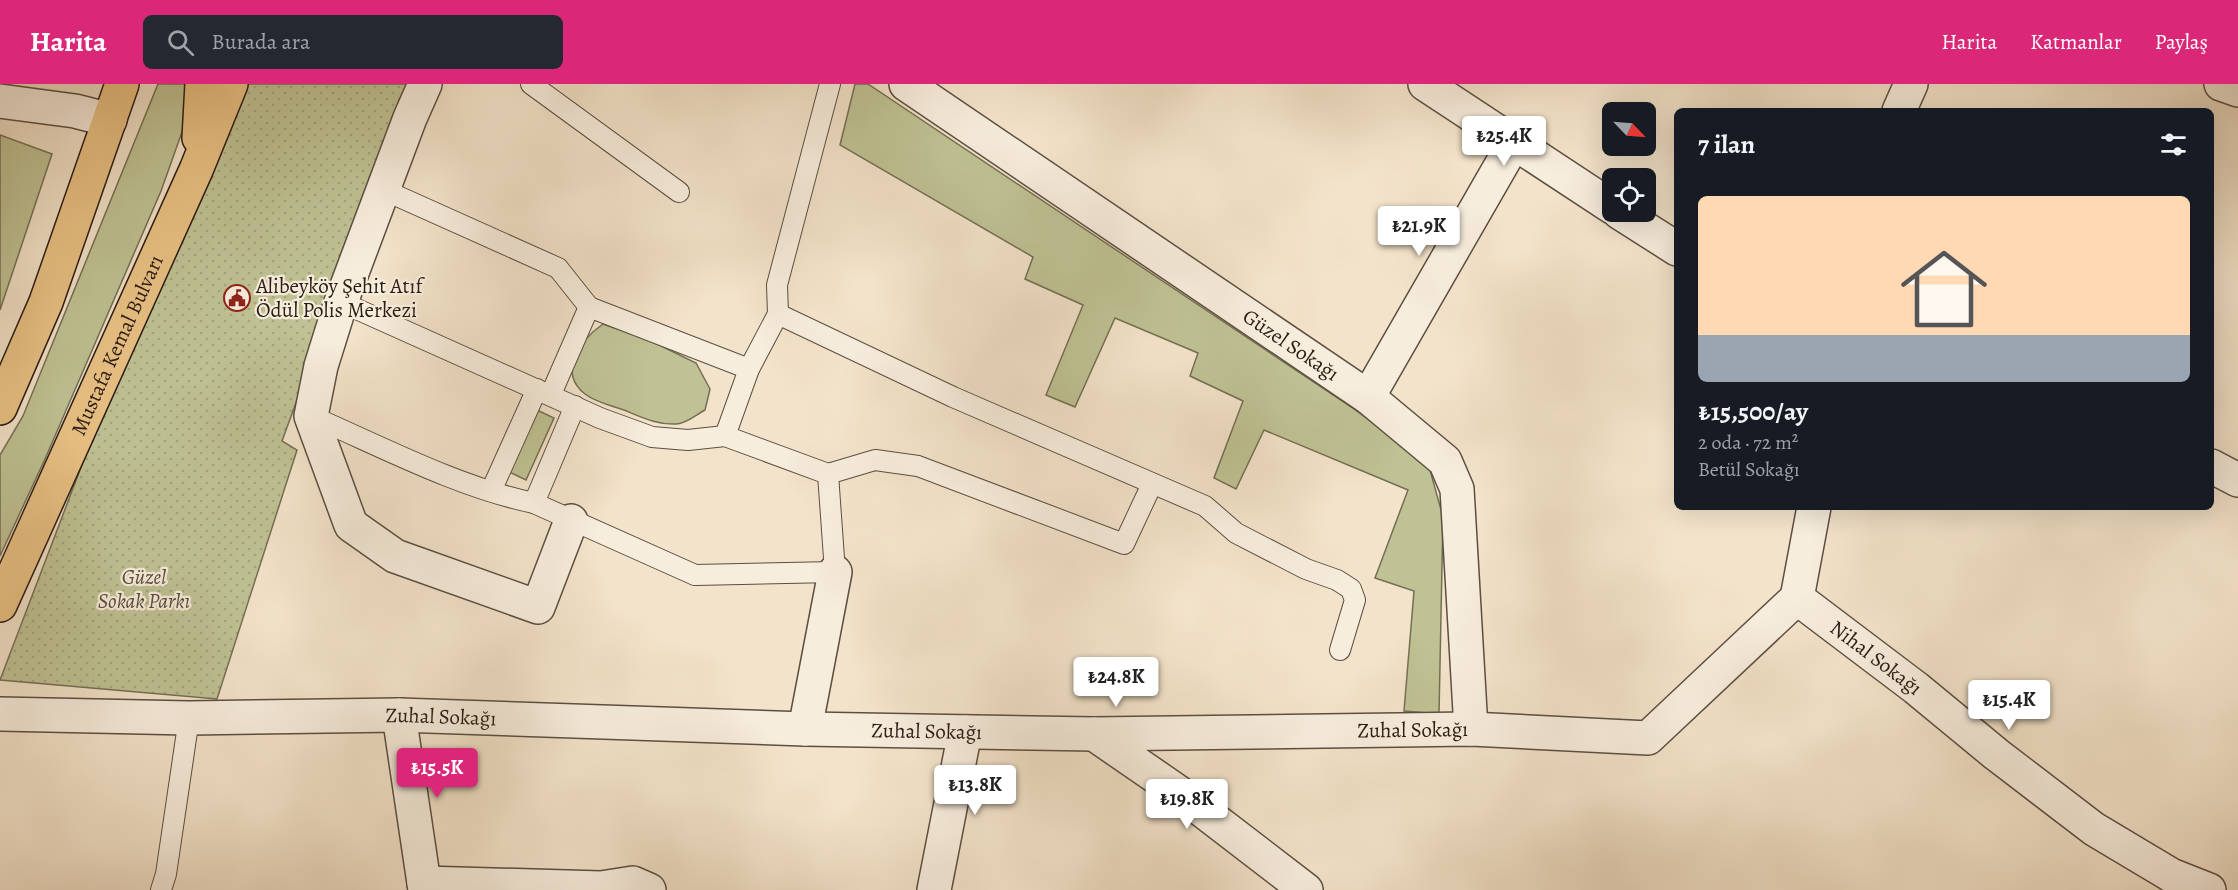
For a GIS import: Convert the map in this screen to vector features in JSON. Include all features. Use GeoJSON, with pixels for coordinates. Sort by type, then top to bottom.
{"type":"FeatureCollection","features":[{"type":"Feature","properties":{"kind":"main road"},"geometry":{"type":"LineString","coordinates":[[0,408],[46,302],[122,84]]}},
{"type":"Feature","properties":{"kind":"main road"},"geometry":{"type":"LineString","coordinates":[[196,170],[202,84]]}},
{"type":"Feature","properties":{"kind":"main road","name":"Mustafa Kemal Bulvarı"},"geometry":{"type":"LineString","coordinates":[[0,605],[196,170],[231,84]]}},
{"type":"Feature","properties":{"kind":"street"},"geometry":{"type":"LineString","coordinates":[[425,84],[341,302],[321,366],[310,416],[351,525],[395,556],[538,607],[571,521]]}},
{"type":"Feature","properties":{"kind":"street","name":"Güzel Sokağı"},"geometry":{"type":"LineString","coordinates":[[906,84],[1368,397],[1445,461],[1457,489],[1471,729]]}},
{"type":"Feature","properties":{"kind":"street"},"geometry":{"type":"LineString","coordinates":[[1425,84],[1602,200]]}},
{"type":"Feature","properties":{"kind":"street"},"geometry":{"type":"LineString","coordinates":[[1900,108],[1911,84]]}},
{"type":"Feature","properties":{"kind":"street"},"geometry":{"type":"LineString","coordinates":[[2221,84],[2238,90]]}},
{"type":"Feature","properties":{"kind":"street"},"geometry":{"type":"LineString","coordinates":[[0,101],[75,111],[110,120]]}},
{"type":"Feature","properties":{"kind":"street"},"geometry":{"type":"LineString","coordinates":[[1368,397],[1514,142]]}},
{"type":"Feature","properties":{"kind":"street"},"geometry":{"type":"LineString","coordinates":[[1635,222],[1674,247]]}},
{"type":"Feature","properties":{"kind":"street"},"geometry":{"type":"LineString","coordinates":[[2214,467],[2238,480]]}},
{"type":"Feature","properties":{"kind":"street"},"geometry":{"type":"LineString","coordinates":[[1797,598],[1813,510]]}},
{"type":"Feature","properties":{"kind":"street"},"geometry":{"type":"LineString","coordinates":[[805,729],[835,572]]}},
{"type":"Feature","properties":{"kind":"street","name":"Zuhal Sokağı"},"geometry":{"type":"LineString","coordinates":[[0,714],[189,718],[399,715],[805,729],[1094,734],[1471,729],[1648,738],[1797,598]]}},
{"type":"Feature","properties":{"kind":"street","name":"Nihal Sokağı"},"geometry":{"type":"LineString","coordinates":[[1797,598],[1916,688],[2094,830],[2171,875],[2209,890]]}},
{"type":"Feature","properties":{"kind":"street"},"geometry":{"type":"LineString","coordinates":[[399,715],[424,886],[601,889],[633,883],[649,890]]}},
{"type":"Feature","properties":{"kind":"street"},"geometry":{"type":"LineString","coordinates":[[934,890],[965,732]]}},
{"type":"Feature","properties":{"kind":"street"},"geometry":{"type":"LineString","coordinates":[[1094,734],[1181,794],[1306,890]]}},
{"type":"Feature","properties":{"kind":"lane"},"geometry":{"type":"LineString","coordinates":[[531,84],[679,192]]}},
{"type":"Feature","properties":{"kind":"lane"},"geometry":{"type":"LineString","coordinates":[[725,436],[749,369],[778,314],[777,285],[830,84]]}},
{"type":"Feature","properties":{"kind":"lane"},"geometry":{"type":"LineString","coordinates":[[384,190],[558,268],[589,307],[749,369]]}},
{"type":"Feature","properties":{"kind":"lane"},"geometry":{"type":"LineString","coordinates":[[341,302],[600,418],[652,436],[687,440],[725,436],[828,474],[875,460],[918,466],[1124,544],[1152,484]]}},
{"type":"Feature","properties":{"kind":"lane"},"geometry":{"type":"LineString","coordinates":[[491,491],[589,307]]}},
{"type":"Feature","properties":{"kind":"lane"},"geometry":{"type":"LineString","coordinates":[[778,314],[952,397],[1205,506],[1236,533],[1306,569],[1337,580],[1351,589],[1355,600],[1340,650]]}},
{"type":"Feature","properties":{"kind":"lane"},"geometry":{"type":"LineString","coordinates":[[534,504],[575,406]]}},
{"type":"Feature","properties":{"kind":"lane"},"geometry":{"type":"LineString","coordinates":[[310,416],[461,481],[510,499],[534,504],[695,574],[835,572],[828,474]]}},
{"type":"Feature","properties":{"kind":"lane"},"geometry":{"type":"LineString","coordinates":[[161,890],[166,874],[189,718]]}},
{"type":"Feature","properties":{"kind":"green space"},"geometry":{"type":"Polygon","coordinates":[[[158,84],[190,84],[192,104],[161,191],[45,459],[0,556],[0,455],[23,416],[158,84]]]}},
{"type":"Feature","properties":{"kind":"green space","name":"Güzel Sokak Parkı"},"geometry":{"type":"Polygon","coordinates":[[[227,84],[413,84],[282,441],[297,450],[217,699],[0,680],[227,84]]]}},
{"type":"Feature","properties":{"kind":"green space"},"geometry":{"type":"Polygon","coordinates":[[[855,84],[868,84],[1354,409],[1398,441],[1430,470],[1443,517],[1439,714],[1404,711],[1414,591],[1375,578],[1408,490],[1264,430],[1236,489],[1214,478],[1243,401],[1190,376],[1198,353],[1115,318],[1075,407],[1046,395],[1083,305],[1025,279],[1033,257],[840,145],[855,84]]]}},
{"type":"Feature","properties":{"kind":"green space"},"geometry":{"type":"Polygon","coordinates":[[[0,135],[52,154],[0,310],[0,135]]]}},
{"type":"Feature","properties":{"kind":"green space"},"geometry":{"type":"Polygon","coordinates":[[[603,324],[649,340],[696,363],[710,389],[705,410],[680,424],[669,424],[649,420],[604,404],[585,394],[577,385],[572,366],[580,347],[603,324]]]}},
{"type":"Feature","properties":{"kind":"green space"},"geometry":{"type":"Polygon","coordinates":[[[537,410],[554,418],[526,480],[509,472],[537,410]]]}},
{"type":"Feature","properties":{"kind":"place","name":"Alibeyköy Şehit Atıf Ödül Polis Merkezi"},"geometry":{"type":"Point","coordinates":[237,298]}}]}
